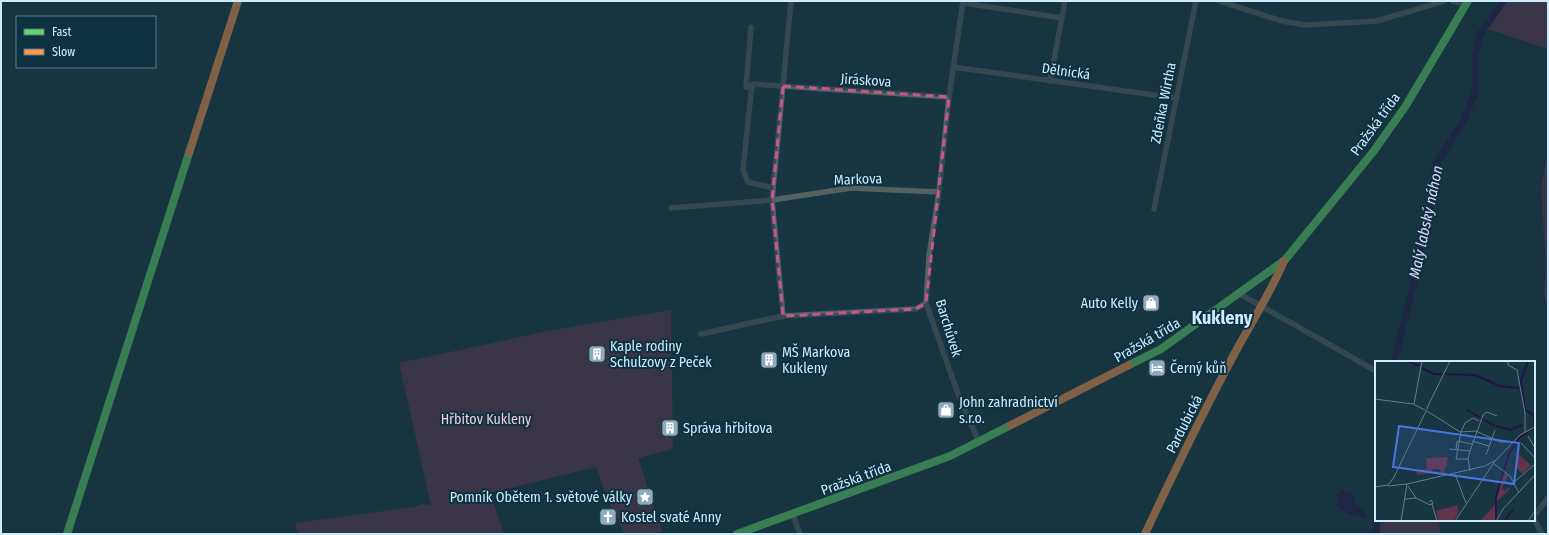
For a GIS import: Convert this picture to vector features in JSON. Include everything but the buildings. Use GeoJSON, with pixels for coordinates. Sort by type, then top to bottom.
{"type":"FeatureCollection","features":[{"type":"Feature","properties":{"kind":"street"},"geometry":{"type":"LineString","coordinates":[[67,534],[238,1]]}},
{"type":"Feature","properties":{"kind":"street"},"geometry":{"type":"LineString","coordinates":[[783,316],[772,200],[791,1]]}},
{"type":"Feature","properties":{"kind":"street"},"geometry":{"type":"LineString","coordinates":[[1050,81],[1065,1]]}},
{"type":"Feature","properties":{"kind":"street","name":"Zdeňka Wirtha"},"geometry":{"type":"LineString","coordinates":[[1154,209],[1196,1]]}},
{"type":"Feature","properties":{"kind":"street"},"geometry":{"type":"LineString","coordinates":[[1219,1],[1282,21],[1305,25],[1377,21],[1444,1]]}},
{"type":"Feature","properties":{"kind":"street"},"geometry":{"type":"LineString","coordinates":[[1452,1],[1467,3]]}},
{"type":"Feature","properties":{"kind":"street"},"geometry":{"type":"LineString","coordinates":[[939,192],[949,97],[963,2],[1062,18]]}},
{"type":"Feature","properties":{"kind":"street","name":"Pražská třída"},"geometry":{"type":"LineString","coordinates":[[737,534],[917,469],[978,442],[1161,349],[1240,294],[1284,260],[1373,152],[1401,113],[1467,3]]}},
{"type":"Feature","properties":{"kind":"street"},"geometry":{"type":"LineString","coordinates":[[751,27],[746,87],[752,88]]}},
{"type":"Feature","properties":{"kind":"street","name":"Dělnická"},"geometry":{"type":"LineString","coordinates":[[953,67],[1176,98]]}},
{"type":"Feature","properties":{"kind":"street"},"geometry":{"type":"LineString","coordinates":[[773,188],[748,182],[743,170],[752,84],[783,86]]}},
{"type":"Feature","properties":{"kind":"street","name":"Jiráskova"},"geometry":{"type":"LineString","coordinates":[[783,86],[949,97]]}},
{"type":"Feature","properties":{"kind":"street","name":"Markova"},"geometry":{"type":"LineString","coordinates":[[671,208],[772,200],[851,188],[939,192]]}},
{"type":"Feature","properties":{"kind":"street","name":"Barchůvek"},"geometry":{"type":"LineString","coordinates":[[939,192],[929,256],[926,303],[957,391],[978,442]]}},
{"type":"Feature","properties":{"kind":"street","name":"Pardubická"},"geometry":{"type":"LineString","coordinates":[[1145,534],[1193,434],[1260,306],[1278,277],[1284,260]]}},
{"type":"Feature","properties":{"kind":"street"},"geometry":{"type":"LineString","coordinates":[[1240,294],[1375,370]]}},
{"type":"Feature","properties":{"kind":"street"},"geometry":{"type":"LineString","coordinates":[[701,334],[783,316],[916,308],[926,303]]}},
{"type":"Feature","properties":{"kind":"street"},"geometry":{"type":"LineString","coordinates":[[1535,515],[1548,498]]}},
{"type":"Feature","properties":{"kind":"street"},"geometry":{"type":"LineString","coordinates":[[793,515],[800,534]]}},
{"type":"Feature","properties":{"kind":"street"},"geometry":{"type":"LineString","coordinates":[[1535,521],[1542,534]]}},
{"type":"Feature","properties":{"kind":"highlighted area"},"geometry":{"type":"Polygon","coordinates":[[[783,86],[949,97],[926,303],[916,309],[783,316],[772,200],[783,86]]]}},
{"type":"Feature","properties":{"kind":"green space"},"geometry":{"type":"Polygon","coordinates":[[[1503,1],[1548,1],[1548,49],[1485,28],[1503,1]]]}},
{"type":"Feature","properties":{"kind":"green space"},"geometry":{"type":"Polygon","coordinates":[[[1548,151],[1548,307],[1544,294],[1546,265],[1541,187],[1548,151]]]}},
{"type":"Feature","properties":{"kind":"green space","name":"Hřbitov Kukleny"},"geometry":{"type":"Polygon","coordinates":[[[671,310],[673,449],[638,458],[662,531],[653,534],[624,534],[616,513],[613,513],[596,467],[490,493],[504,534],[298,534],[295,523],[414,507],[423,504],[431,505],[399,363],[548,331],[671,310]]]}},
{"type":"Feature","properties":{"kind":"green space"},"geometry":{"type":"Polygon","coordinates":[[[1381,521],[1439,521],[1440,534],[1380,534],[1381,521]]]}},
{"type":"Feature","properties":{"kind":"shaded area"},"geometry":{"type":"Polygon","coordinates":[[[1344,490],[1353,493],[1355,504],[1363,508],[1366,519],[1347,513],[1337,506],[1337,496],[1339,492],[1344,490]]]}},
{"type":"Feature","properties":{"kind":"waterway","name":"Malý labský náhon"},"geometry":{"type":"LineString","coordinates":[[1394,361],[1430,218],[1435,166],[1463,122],[1475,92],[1475,57],[1479,36],[1503,1]]}},
{"type":"Feature","properties":{"kind":"waterway","name":"Malý labský náhon"},"geometry":{"type":"LineString","coordinates":[[1376,521],[1376,534]]}},
{"type":"Feature","properties":{"kind":"traffic: fast"},"geometry":{"type":"LineString","coordinates":[[1129,365],[1161,349],[1285,260],[1373,152],[1405,107],[1468,1]]}},
{"type":"Feature","properties":{"kind":"traffic: fast"},"geometry":{"type":"LineString","coordinates":[[67,534],[189,153]]}},
{"type":"Feature","properties":{"kind":"traffic: fast"},"geometry":{"type":"LineString","coordinates":[[737,534],[950,456],[1011,425]]}},
{"type":"Feature","properties":{"kind":"traffic: slow"},"geometry":{"type":"LineString","coordinates":[[189,153],[238,1]]}},
{"type":"Feature","properties":{"kind":"traffic: slow"},"geometry":{"type":"LineString","coordinates":[[1145,534],[1213,395],[1268,295],[1284,261]]}},
{"type":"Feature","properties":{"kind":"traffic: slow"},"geometry":{"type":"LineString","coordinates":[[1011,425],[1129,365]]}},
{"type":"Feature","properties":{"kind":"place","name":"Auto Kelly"},"geometry":{"type":"Point","coordinates":[1151,303]}},
{"type":"Feature","properties":{"kind":"place","name":"Kaple rodiny Schulzovy z Peček"},"geometry":{"type":"Point","coordinates":[597,354]}},
{"type":"Feature","properties":{"kind":"place","name":"MŠ Markova Kukleny"},"geometry":{"type":"Point","coordinates":[769,360]}},
{"type":"Feature","properties":{"kind":"place","name":"Černý kůň"},"geometry":{"type":"Point","coordinates":[1157,368]}},
{"type":"Feature","properties":{"kind":"place","name":"John zahradnictví s.r.o."},"geometry":{"type":"Point","coordinates":[946,410]}},
{"type":"Feature","properties":{"kind":"place","name":"Správa hřbitova"},"geometry":{"type":"Point","coordinates":[670,428]}},
{"type":"Feature","properties":{"kind":"place","name":"Pomník Obětem 1. světové války"},"geometry":{"type":"Point","coordinates":[645,497]}},
{"type":"Feature","properties":{"kind":"place","name":"Kostel svaté Anny"},"geometry":{"type":"Point","coordinates":[608,517]}},
{"type":"Feature","properties":{"kind":"district","name":"Kukleny"},"geometry":{"type":"Point","coordinates":[1222,318]}}]}
